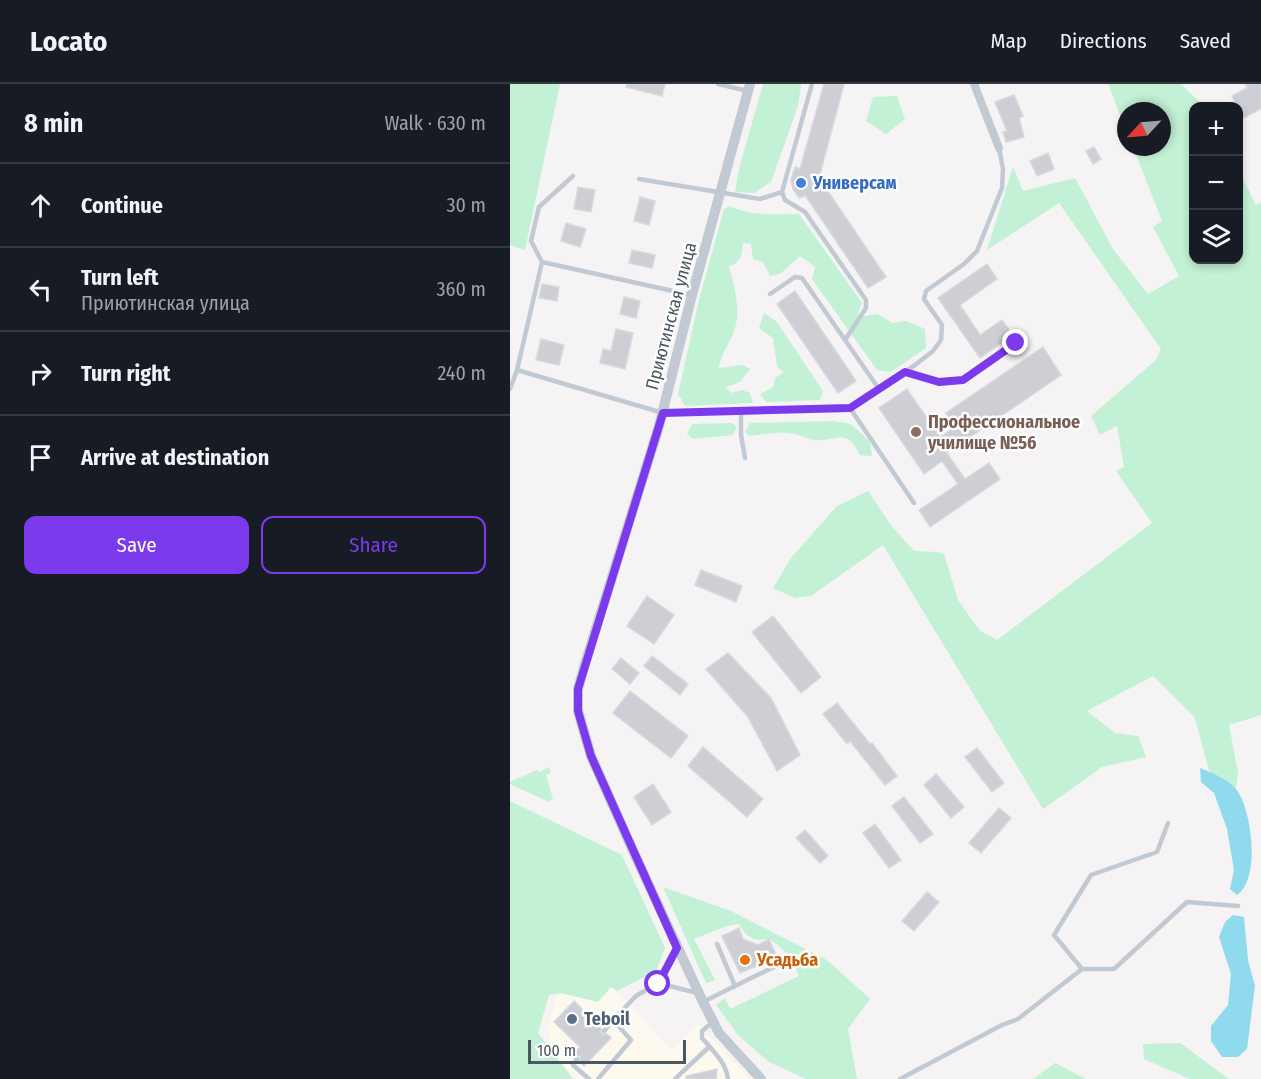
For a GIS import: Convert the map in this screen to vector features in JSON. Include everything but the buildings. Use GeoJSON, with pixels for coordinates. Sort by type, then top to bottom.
{"type":"FeatureCollection","features":[{"type":"Feature","properties":{"kind":"street"},"geometry":{"type":"LineString","coordinates":[[974,84],[999,148]]}},
{"type":"Feature","properties":{"kind":"street","name":"Приютинская улица"},"geometry":{"type":"LineString","coordinates":[[749,88],[692,295],[663,413],[584,667],[578,689],[578,711],[591,756],[701,998],[719,1033],[762,1079]]}},
{"type":"Feature","properties":{"kind":"lane"},"geometry":{"type":"LineString","coordinates":[[718,84],[749,88]]}},
{"type":"Feature","properties":{"kind":"lane"},"geometry":{"type":"LineString","coordinates":[[812,84],[782,192],[785,200],[805,212],[866,300],[866,308],[845,340]]}},
{"type":"Feature","properties":{"kind":"lane"},"geometry":{"type":"LineString","coordinates":[[517,370],[663,413],[850,408],[905,372],[933,351],[941,340],[942,325],[924,299],[926,291],[964,264],[977,251],[1002,188],[1003,169],[999,148]]}},
{"type":"Feature","properties":{"kind":"lane"},"geometry":{"type":"LineString","coordinates":[[510,389],[513,375],[517,370],[542,262],[531,241],[539,207],[573,176]]}},
{"type":"Feature","properties":{"kind":"lane"},"geometry":{"type":"LineString","coordinates":[[639,179],[760,199],[782,192]]}},
{"type":"Feature","properties":{"kind":"lane"},"geometry":{"type":"LineString","coordinates":[[542,262],[692,295]]}},
{"type":"Feature","properties":{"kind":"lane"},"geometry":{"type":"LineString","coordinates":[[770,294],[795,277],[802,278],[879,389]]}},
{"type":"Feature","properties":{"kind":"lane"},"geometry":{"type":"LineString","coordinates":[[905,372],[939,382],[963,380],[1016,343]]}},
{"type":"Feature","properties":{"kind":"lane"},"geometry":{"type":"LineString","coordinates":[[850,408],[914,503]]}},
{"type":"Feature","properties":{"kind":"lane"},"geometry":{"type":"LineString","coordinates":[[741,411],[741,435],[745,458]]}},
{"type":"Feature","properties":{"kind":"lane"},"geometry":{"type":"LineString","coordinates":[[1082,969],[1053,935],[1091,875],[1157,852],[1168,823]]}},
{"type":"Feature","properties":{"kind":"lane"},"geometry":{"type":"LineString","coordinates":[[900,1079],[1002,1025],[1018,1020],[1082,969],[1114,969],[1187,902],[1238,906]]}},
{"type":"Feature","properties":{"kind":"lane"},"geometry":{"type":"LineString","coordinates":[[717,944],[735,986]]}},
{"type":"Feature","properties":{"kind":"lane"},"geometry":{"type":"LineString","coordinates":[[604,1031],[636,996],[658,984],[677,948]]}},
{"type":"Feature","properties":{"kind":"lane"},"geometry":{"type":"LineString","coordinates":[[658,984],[701,998],[735,986],[780,964]]}},
{"type":"Feature","properties":{"kind":"lane"},"geometry":{"type":"LineString","coordinates":[[598,1079],[631,1040],[613,1020]]}},
{"type":"Feature","properties":{"kind":"lane"},"geometry":{"type":"LineString","coordinates":[[714,1022],[702,1031],[702,1038],[719,1058],[727,1072],[728,1079]]}},
{"type":"Feature","properties":{"kind":"lane"},"geometry":{"type":"LineString","coordinates":[[675,1079],[710,1047]]}},
{"type":"Feature","properties":{"kind":"lane"},"geometry":{"type":"LineString","coordinates":[[577,1059],[573,1065],[589,1079]]}},
{"type":"Feature","properties":{"kind":"shaded area"},"geometry":{"type":"Polygon","coordinates":[[[611,986],[672,1050],[698,1023],[750,1079],[576,1079],[555,1056],[547,1030],[555,999],[560,992],[598,1002],[611,986]]]}},
{"type":"Feature","properties":{"kind":"green space"},"geometry":{"type":"Polygon","coordinates":[[[510,84],[560,84],[525,250],[510,245],[510,84]]]}},
{"type":"Feature","properties":{"kind":"green space"},"geometry":{"type":"Polygon","coordinates":[[[763,84],[801,84],[798,106],[771,182],[754,193],[735,192],[739,169],[763,84]]]}},
{"type":"Feature","properties":{"kind":"green space"},"geometry":{"type":"Polygon","coordinates":[[[1108,84],[1181,84],[1200,102],[1189,102],[1189,264],[1243,264],[1243,179],[1256,205],[1261,202],[1261,715],[1229,725],[1238,773],[1236,788],[1209,771],[1195,718],[1153,676],[1087,711],[1115,733],[1138,736],[1146,757],[1102,767],[1043,809],[883,545],[811,596],[795,598],[773,588],[791,558],[837,506],[868,491],[890,524],[914,551],[944,554],[958,600],[980,631],[997,640],[1152,523],[1116,471],[1124,467],[1117,426],[1100,435],[1091,416],[1156,360],[1161,349],[1059,203],[987,250],[1013,167],[1023,191],[1075,178],[1113,249],[1148,294],[1179,276],[1153,227],[1162,221],[1137,156],[1171,156],[1171,102],[1117,102],[1117,107],[1108,84]]]}},
{"type":"Feature","properties":{"kind":"green space"},"geometry":{"type":"Polygon","coordinates":[[[897,96],[905,119],[886,134],[866,121],[873,97],[897,96]]]}},
{"type":"Feature","properties":{"kind":"green space"},"geometry":{"type":"Polygon","coordinates":[[[730,206],[755,213],[799,214],[862,303],[858,313],[860,317],[877,314],[893,323],[906,321],[925,329],[926,348],[891,372],[877,370],[812,279],[815,267],[800,256],[780,274],[770,276],[763,262],[753,259],[751,244],[743,243],[741,258],[729,266],[736,297],[737,321],[719,368],[743,365],[750,369],[740,382],[726,387],[731,393],[742,390],[750,393],[753,403],[685,406],[678,394],[699,300],[724,209],[730,206]]]}},
{"type":"Feature","properties":{"kind":"green space"},"geometry":{"type":"Polygon","coordinates":[[[764,313],[777,322],[823,391],[820,400],[766,402],[760,394],[773,387],[775,378],[783,373],[777,366],[773,338],[759,328],[764,313]]]}},
{"type":"Feature","properties":{"kind":"green space"},"geometry":{"type":"Polygon","coordinates":[[[832,421],[851,424],[870,442],[872,456],[860,455],[850,440],[840,437],[813,440],[789,433],[749,436],[745,432],[750,423],[832,421]]]}},
{"type":"Feature","properties":{"kind":"green space"},"geometry":{"type":"Polygon","coordinates":[[[731,423],[737,426],[733,435],[692,439],[687,434],[692,424],[731,423]]]}},
{"type":"Feature","properties":{"kind":"green space"},"geometry":{"type":"Polygon","coordinates":[[[549,767],[551,773],[546,775],[553,799],[549,802],[510,784],[537,770],[539,772],[549,767]]]}},
{"type":"Feature","properties":{"kind":"green space"},"geometry":{"type":"Polygon","coordinates":[[[510,801],[622,855],[665,948],[656,971],[617,991],[611,987],[598,1002],[561,993],[549,995],[538,1033],[573,1079],[510,1079],[510,801]]]}},
{"type":"Feature","properties":{"kind":"green space"},"geometry":{"type":"Polygon","coordinates":[[[663,887],[731,911],[827,960],[870,999],[848,1029],[857,1079],[806,1079],[769,1062],[738,1035],[716,1005],[725,998],[730,1009],[799,976],[794,964],[780,947],[769,939],[751,938],[739,924],[727,926],[694,939],[715,980],[706,983],[663,887]]]}},
{"type":"Feature","properties":{"kind":"green space"},"geometry":{"type":"Polygon","coordinates":[[[1180,1043],[1229,1079],[1190,1079],[1144,1059],[1143,1044],[1180,1043]]]}},
{"type":"Feature","properties":{"kind":"green space"},"geometry":{"type":"Polygon","coordinates":[[[1055,1063],[1086,1079],[1033,1079],[1055,1063]]]}},
{"type":"Feature","properties":{"kind":"water"},"geometry":{"type":"Polygon","coordinates":[[[1200,768],[1230,783],[1242,799],[1246,812],[1252,844],[1251,860],[1245,887],[1237,895],[1230,889],[1234,870],[1227,829],[1214,793],[1201,782],[1200,768]]]}},
{"type":"Feature","properties":{"kind":"water"},"geometry":{"type":"Polygon","coordinates":[[[1233,915],[1244,917],[1248,960],[1255,986],[1247,1049],[1238,1057],[1222,1057],[1211,1041],[1211,1026],[1228,1005],[1231,974],[1219,937],[1225,922],[1233,915]]]}},
{"type":"Feature","properties":{"kind":"place","name":"Универсам"},"geometry":{"type":"Point","coordinates":[801,183]}},
{"type":"Feature","properties":{"kind":"place","name":"Профессиональное училище №56"},"geometry":{"type":"Point","coordinates":[916,432]}},
{"type":"Feature","properties":{"kind":"place","name":"Усадьба"},"geometry":{"type":"Point","coordinates":[745,960]}},
{"type":"Feature","properties":{"kind":"place","name":"Teboil"},"geometry":{"type":"Point","coordinates":[572,1019]}},
{"type":"Feature","properties":{"kind":"route"},"geometry":{"type":"LineString","coordinates":[[658,984],[677,948],[591,756],[578,711],[578,689],[663,413],[850,408],[905,372],[939,382],[963,380],[1016,343]]}}]}
